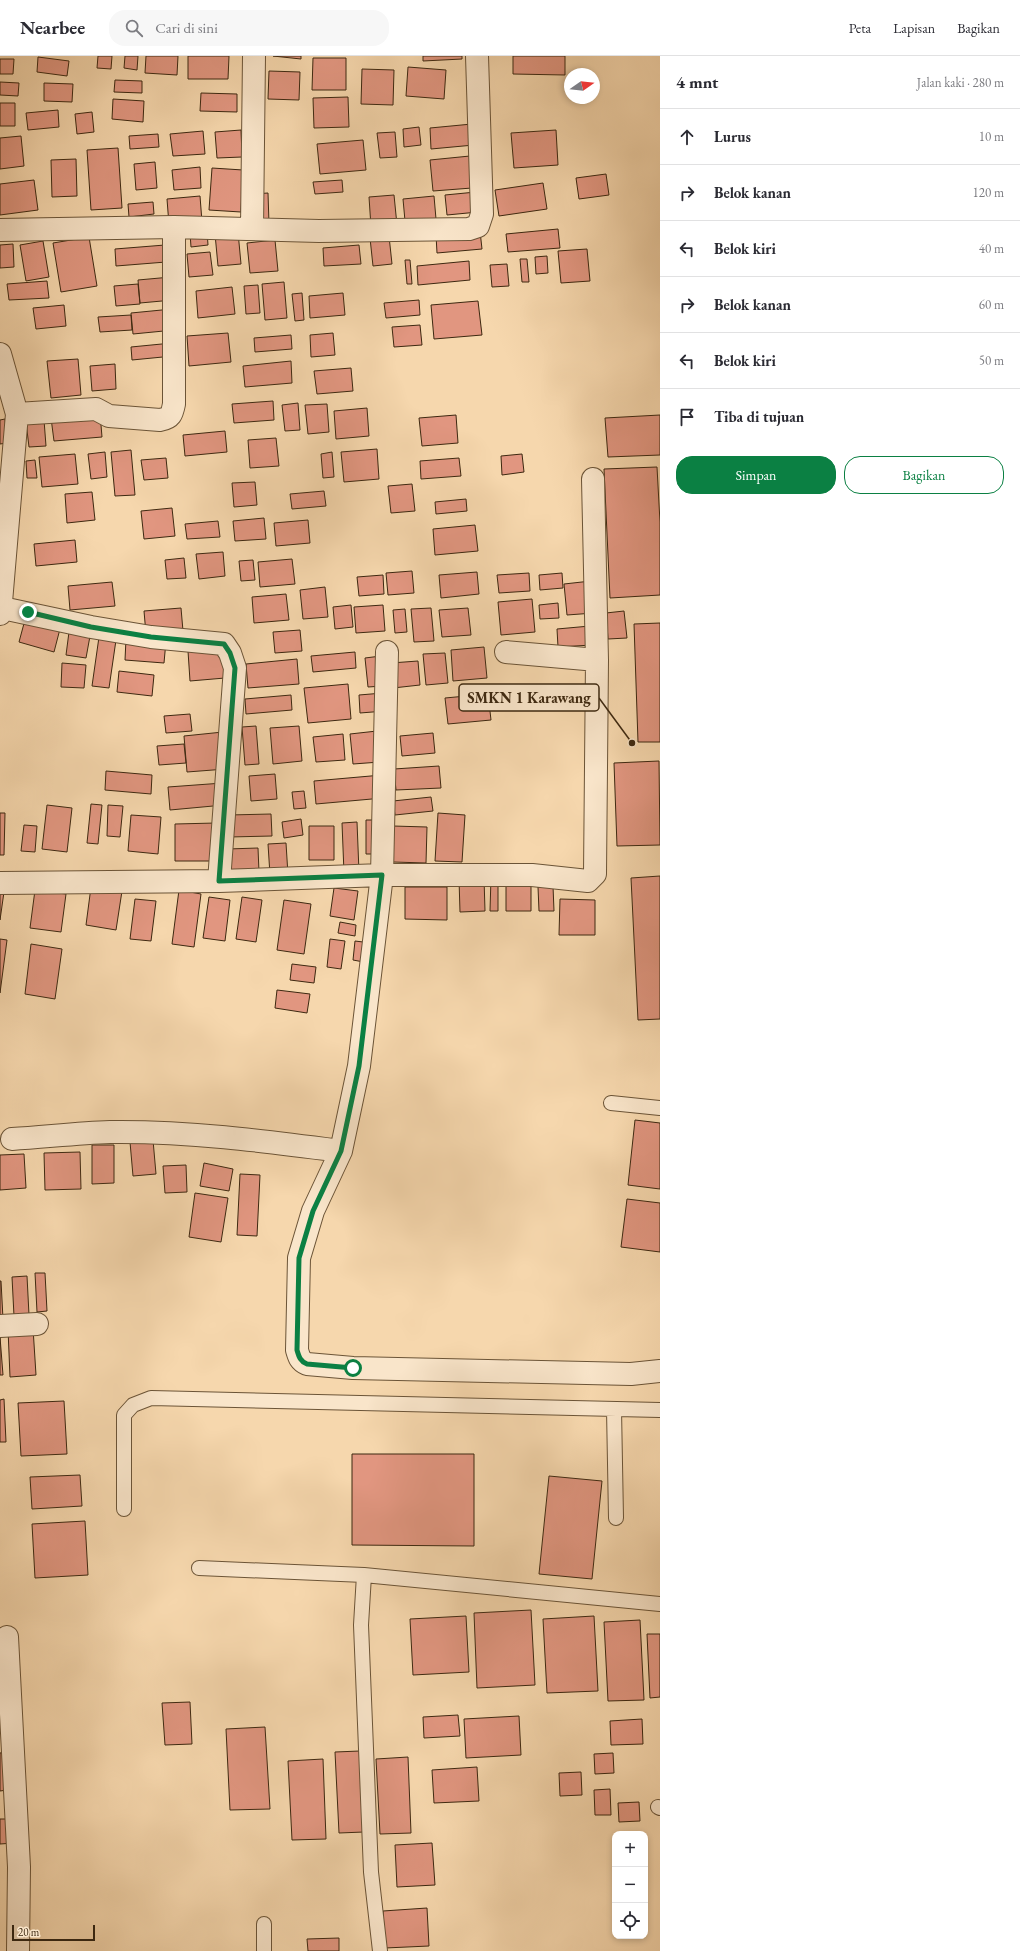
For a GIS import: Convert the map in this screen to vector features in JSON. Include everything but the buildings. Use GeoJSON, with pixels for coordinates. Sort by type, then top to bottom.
{"type":"FeatureCollection","features":[{"type":"Feature","properties":{"kind":"street"},"geometry":{"type":"LineString","coordinates":[[252,228],[254,56]]}},
{"type":"Feature","properties":{"kind":"street"},"geometry":{"type":"LineString","coordinates":[[0,230],[174,227],[319,231],[469,230],[478,226],[482,214],[477,56]]}},
{"type":"Feature","properties":{"kind":"street"},"geometry":{"type":"LineString","coordinates":[[17,414],[96,409],[108,416],[160,420],[171,415],[174,404],[174,227]]}},
{"type":"Feature","properties":{"kind":"street"},"geometry":{"type":"LineString","coordinates":[[0,354],[17,414],[11,470],[1,611],[151,637],[224,644],[230,653],[235,668],[219,881]]}},
{"type":"Feature","properties":{"kind":"street"},"geometry":{"type":"LineString","coordinates":[[0,883],[219,881],[382,875],[532,875],[583,881],[592,879],[595,874],[597,660],[592,478]]}},
{"type":"Feature","properties":{"kind":"street"},"geometry":{"type":"LineString","coordinates":[[387,652],[382,875],[359,1066],[341,1151],[313,1211],[299,1258],[297,1350],[301,1362],[307,1364],[353,1368],[631,1374],[660,1371]]}},
{"type":"Feature","properties":{"kind":"street"},"geometry":{"type":"LineString","coordinates":[[506,652],[597,660]]}},
{"type":"Feature","properties":{"kind":"street"},"geometry":{"type":"LineString","coordinates":[[12,1139],[109,1132],[168,1133],[250,1139],[341,1151]]}},
{"type":"Feature","properties":{"kind":"street"},"geometry":{"type":"LineString","coordinates":[[0,1326],[37,1324]]}},
{"type":"Feature","properties":{"kind":"street"},"geometry":{"type":"LineString","coordinates":[[7,1637],[19,1867],[18,1951]]}},
{"type":"Feature","properties":{"kind":"lane"},"geometry":{"type":"LineString","coordinates":[[610,1103],[660,1108]]}},
{"type":"Feature","properties":{"kind":"lane"},"geometry":{"type":"LineString","coordinates":[[124,1509],[124,1415],[133,1405],[151,1398],[660,1410]]}},
{"type":"Feature","properties":{"kind":"lane"},"geometry":{"type":"LineString","coordinates":[[614,1409],[616,1518]]}},
{"type":"Feature","properties":{"kind":"lane"},"geometry":{"type":"LineString","coordinates":[[199,1568],[364,1575],[660,1604]]}},
{"type":"Feature","properties":{"kind":"lane"},"geometry":{"type":"LineString","coordinates":[[364,1575],[361,1633],[371,1872],[380,1951]]}},
{"type":"Feature","properties":{"kind":"lane"},"geometry":{"type":"LineString","coordinates":[[264,1924],[264,1951]]}},
{"type":"Feature","properties":{"kind":"place","name":"SMKN 1 Karawang"},"geometry":{"type":"Point","coordinates":[632,743]}},
{"type":"Feature","properties":{"kind":"route"},"geometry":{"type":"LineString","coordinates":[[28,612],[91,627],[151,637],[224,644],[230,653],[235,668],[219,881],[382,875],[359,1066],[341,1151],[313,1211],[299,1258],[297,1350],[301,1362],[307,1364],[353,1368]]}}]}
